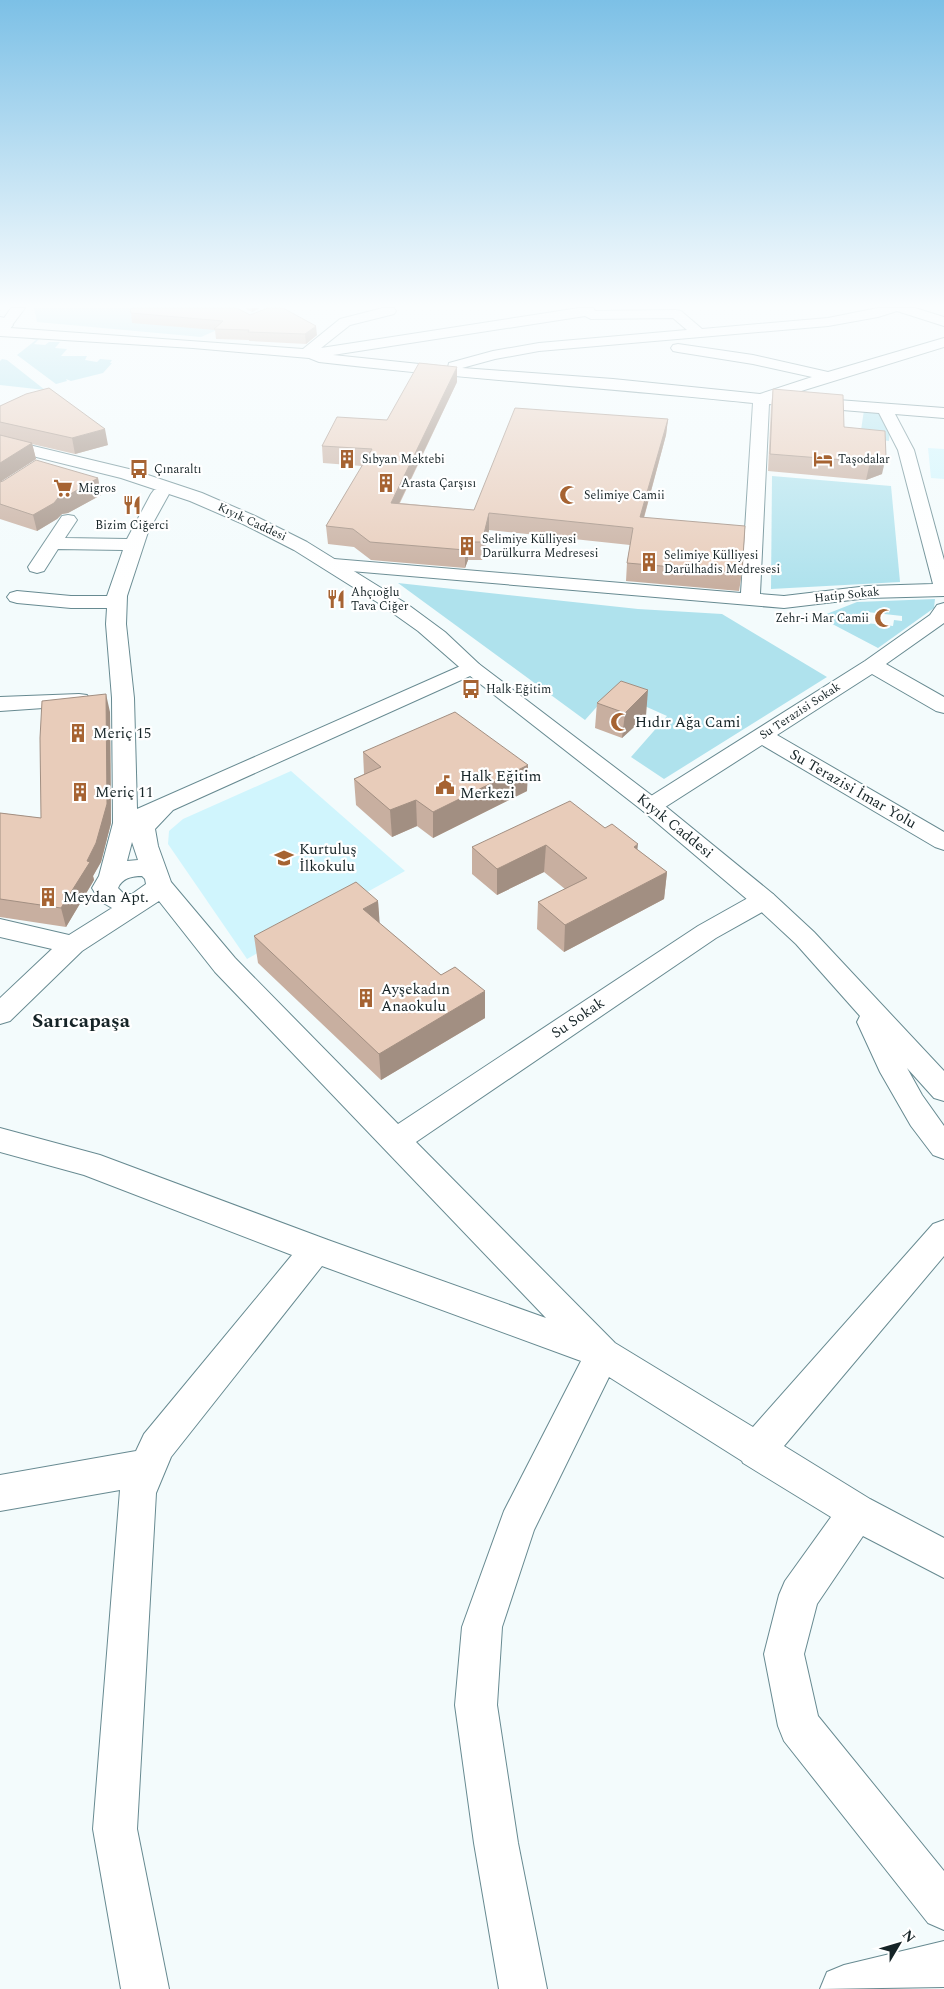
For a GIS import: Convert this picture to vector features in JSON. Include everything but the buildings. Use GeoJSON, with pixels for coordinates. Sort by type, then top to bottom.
{"type":"FeatureCollection","features":[{"type":"Feature","properties":{"kind":"street"},"geometry":{"type":"LineString","coordinates":[[750,600],[761,401]]}},
{"type":"Feature","properties":{"kind":"street"},"geometry":{"type":"LineString","coordinates":[[774,401],[944,413]]}},
{"type":"Feature","properties":{"kind":"street"},"geometry":{"type":"LineString","coordinates":[[884,408],[906,450],[940,581],[944,583]]}},
{"type":"Feature","properties":{"kind":"street","name":"Kıyık Caddesi"},"geometry":{"type":"LineString","coordinates":[[0,443],[46,462]]}},
{"type":"Feature","properties":{"kind":"street","name":"Kıyık Caddesi"},"geometry":{"type":"LineString","coordinates":[[0,453],[165,490],[213,504],[283,536],[334,564],[399,608],[450,646],[472,668],[651,806],[764,900],[805,938],[944,1090]]}},
{"type":"Feature","properties":{"kind":"street"},"geometry":{"type":"LineString","coordinates":[[73,945],[95,909],[108,882],[126,823],[107,699],[117,602],[120,587],[139,532],[165,490]]}},
{"type":"Feature","properties":{"kind":"street","name":"Kıyık Caddesi"},"geometry":{"type":"LineString","coordinates":[[165,490],[199,508],[274,540],[305,558],[450,659],[472,668]]}},
{"type":"Feature","properties":{"kind":"street"},"geometry":{"type":"LineString","coordinates":[[37,566],[68,520]]}},
{"type":"Feature","properties":{"kind":"street"},"geometry":{"type":"LineString","coordinates":[[53,543],[134,545]]}},
{"type":"Feature","properties":{"kind":"street","name":"Hatip Sokak"},"geometry":{"type":"LineString","coordinates":[[334,564],[784,602],[868,592],[944,590]]}},
{"type":"Feature","properties":{"kind":"street"},"geometry":{"type":"LineString","coordinates":[[17,597],[71,602],[117,602]]}},
{"type":"Feature","properties":{"kind":"street","name":"Su Terazisi Sokak"},"geometry":{"type":"LineString","coordinates":[[651,806],[872,666],[937,619],[944,609]]}},
{"type":"Feature","properties":{"kind":"street"},"geometry":{"type":"LineString","coordinates":[[872,666],[944,706]]}},
{"type":"Feature","properties":{"kind":"street"},"geometry":{"type":"LineString","coordinates":[[126,823],[472,668]]}},
{"type":"Feature","properties":{"kind":"street"},"geometry":{"type":"LineString","coordinates":[[0,687],[31,701]]}},
{"type":"Feature","properties":{"kind":"street"},"geometry":{"type":"LineString","coordinates":[[0,704],[31,701],[107,699]]}},
{"type":"Feature","properties":{"kind":"street","name":"Su Terazisi İmar Yolu"},"geometry":{"type":"LineString","coordinates":[[762,736],[944,842]]}},
{"type":"Feature","properties":{"kind":"street"},"geometry":{"type":"LineString","coordinates":[[167,805],[150,819],[144,827],[142,835],[154,887],[225,965],[603,1354]]}},
{"type":"Feature","properties":{"kind":"street"},"geometry":{"type":"LineString","coordinates":[[108,882],[111,898],[118,901],[136,902],[154,887]]}},
{"type":"Feature","properties":{"kind":"street"},"geometry":{"type":"LineString","coordinates":[[2,1009],[73,945],[154,887]]}},
{"type":"Feature","properties":{"kind":"street","name":"Su Sokak"},"geometry":{"type":"LineString","coordinates":[[395,1141],[707,932],[764,900]]}},
{"type":"Feature","properties":{"kind":"street"},"geometry":{"type":"LineString","coordinates":[[0,928],[73,945]]}},
{"type":"Feature","properties":{"kind":"street","name":"Kıyık Caddesi"},"geometry":{"type":"LineString","coordinates":[[862,1002],[896,1078],[926,1127],[944,1147]]}},
{"type":"Feature","properties":{"kind":"street"},"geometry":{"type":"LineString","coordinates":[[0,1140],[89,1164],[316,1250],[603,1354],[857,1512],[944,1559]]}},
{"type":"Feature","properties":{"kind":"street"},"geometry":{"type":"LineString","coordinates":[[756,1450],[944,1233]]}},
{"type":"Feature","properties":{"kind":"street"},"geometry":{"type":"LineString","coordinates":[[145,1989],[115,1829],[137,1493],[157,1446],[316,1250]]}},
{"type":"Feature","properties":{"kind":"street"},"geometry":{"type":"LineString","coordinates":[[522,1989],[496,1843],[476,1705],[482,1627],[517,1524],[603,1354]]}},
{"type":"Feature","properties":{"kind":"street"},"geometry":{"type":"LineString","coordinates":[[0,1494],[148,1467]]}},
{"type":"Feature","properties":{"kind":"street"},"geometry":{"type":"LineString","coordinates":[[857,1512],[799,1595],[784,1654],[799,1726],[944,1907]]}},
{"type":"Feature","properties":{"kind":"street"},"geometry":{"type":"LineString","coordinates":[[844,1989],[944,1964]]}},
{"type":"Feature","properties":{"kind":"shaded area"},"geometry":{"type":"Polygon","coordinates":[[[864,410],[891,416],[889,441],[860,437],[864,410]]]}},
{"type":"Feature","properties":{"kind":"shaded area"},"geometry":{"type":"Polygon","coordinates":[[[928,448],[944,449],[944,479],[931,478],[928,448]]]}},
{"type":"Feature","properties":{"kind":"shaded area"},"geometry":{"type":"Polygon","coordinates":[[[772,476],[891,486],[900,582],[771,589],[772,476]]]}},
{"type":"Feature","properties":{"kind":"shaded area"},"geometry":{"type":"Polygon","coordinates":[[[398,583],[638,609],[722,614],[827,677],[664,779],[631,757],[667,716],[611,691],[585,720],[398,583]]]}},
{"type":"Feature","properties":{"kind":"shaded area"},"geometry":{"type":"Polygon","coordinates":[[[935,599],[934,608],[878,648],[819,617],[857,602],[935,599]],[[867,612],[866,623],[893,626],[894,620],[902,621],[902,616],[867,612]]]}},
{"type":"Feature","properties":{"kind":"shaded area","name":"Kurtuluş İlkokulu"},"geometry":{"type":"Polygon","coordinates":[[[291,771],[405,871],[247,959],[168,844],[169,831],[183,819],[291,771]]]}},
{"type":"Feature","properties":{"kind":"place","name":"Sıbyan Mektebi"},"geometry":{"type":"Point","coordinates":[347,459]}},
{"type":"Feature","properties":{"kind":"place","name":"Taşodalar"},"geometry":{"type":"Point","coordinates":[823,459]}},
{"type":"Feature","properties":{"kind":"place","name":"Çınaraltı"},"geometry":{"type":"Point","coordinates":[139,469]}},
{"type":"Feature","properties":{"kind":"place","name":"Arasta Çarşısı"},"geometry":{"type":"Point","coordinates":[386,483]}},
{"type":"Feature","properties":{"kind":"place","name":"Migros"},"geometry":{"type":"Point","coordinates":[63,488]}},
{"type":"Feature","properties":{"kind":"place","name":"Selimiye Camii"},"geometry":{"type":"Point","coordinates":[569,495]}},
{"type":"Feature","properties":{"kind":"place","name":"Bizim Ciğerci"},"geometry":{"type":"Point","coordinates":[132,505]}},
{"type":"Feature","properties":{"kind":"place","name":"Selimiye Külliyesi Darülkurra Medresesi"},"geometry":{"type":"Point","coordinates":[467,546]}},
{"type":"Feature","properties":{"kind":"place","name":"Selimiye Külliyesi Darülhadis Medresesi"},"geometry":{"type":"Point","coordinates":[649,562]}},
{"type":"Feature","properties":{"kind":"place","name":"Ahçıoğlu Tava Ciğer"},"geometry":{"type":"Point","coordinates":[336,599]}},
{"type":"Feature","properties":{"kind":"place","name":"Zehr-i Mar Camii"},"geometry":{"type":"Point","coordinates":[884,618]}},
{"type":"Feature","properties":{"kind":"place","name":"Halk Eğitim"},"geometry":{"type":"Point","coordinates":[471,689]}},
{"type":"Feature","properties":{"kind":"place","name":"Hıdır Ağa Cami"},"geometry":{"type":"Point","coordinates":[620,722]}},
{"type":"Feature","properties":{"kind":"place","name":"Meriç 15"},"geometry":{"type":"Point","coordinates":[78,733]}},
{"type":"Feature","properties":{"kind":"place","name":"Halk Eğitim Merkezi"},"geometry":{"type":"Point","coordinates":[445,785]}},
{"type":"Feature","properties":{"kind":"place","name":"Meriç 11"},"geometry":{"type":"Point","coordinates":[80,792]}},
{"type":"Feature","properties":{"kind":"place","name":"Kurtuluş İlkokulu"},"geometry":{"type":"Point","coordinates":[284,858]}},
{"type":"Feature","properties":{"kind":"place","name":"Meydan Apt."},"geometry":{"type":"Point","coordinates":[48,897]}},
{"type":"Feature","properties":{"kind":"place","name":"Ayşekadın Anaokulu"},"geometry":{"type":"Point","coordinates":[366,998]}},
{"type":"Feature","properties":{"kind":"district","name":"Sarıcapaşa"},"geometry":{"type":"Point","coordinates":[81,1021]}}]}
